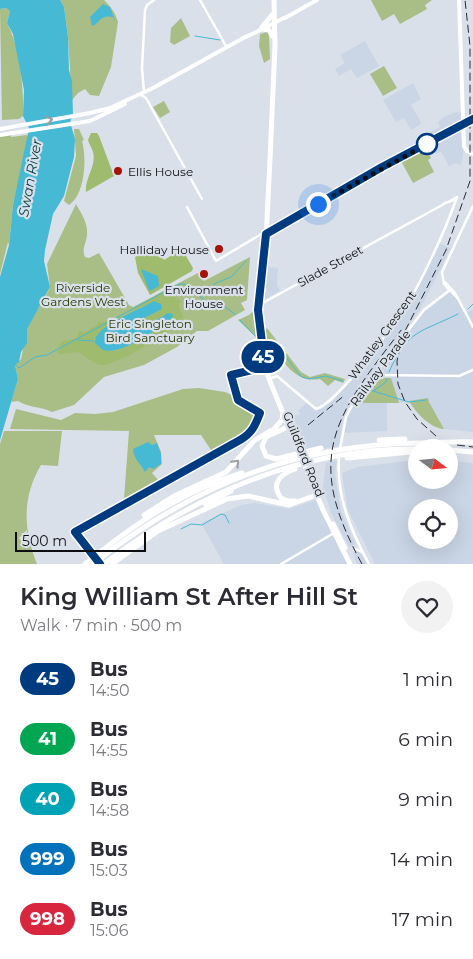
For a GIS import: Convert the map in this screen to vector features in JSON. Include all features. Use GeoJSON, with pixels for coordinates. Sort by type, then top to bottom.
{"type":"FeatureCollection","features":[{"type":"Feature","properties":{"kind":"highway","name":"Guildford Road"},"geometry":{"type":"LineString","coordinates":[[273,0],[272,36],[274,49]]}},
{"type":"Feature","properties":{"kind":"highway","name":"Guildford Road"},"geometry":{"type":"LineString","coordinates":[[265,234],[274,49],[273,0]]}},
{"type":"Feature","properties":{"kind":"highway"},"geometry":{"type":"LineString","coordinates":[[272,15],[262,28],[269,31],[272,36]]}},
{"type":"Feature","properties":{"kind":"highway","name":"Guildford Road"},"geometry":{"type":"LineString","coordinates":[[266,208],[267,222],[262,256],[259,305],[262,354],[282,409],[290,424],[293,436],[324,510],[352,564]]}},
{"type":"Feature","properties":{"kind":"highway","name":"Guildford Road"},"geometry":{"type":"LineString","coordinates":[[271,378],[336,534]]}},
{"type":"Feature","properties":{"kind":"highway"},"geometry":{"type":"LineString","coordinates":[[282,409],[282,420],[277,429],[264,439],[262,446],[263,453],[273,459],[347,445],[473,442]]}},
{"type":"Feature","properties":{"kind":"highway"},"geometry":{"type":"LineString","coordinates":[[91,562],[96,554],[163,502],[226,472],[254,441],[290,424]]}},
{"type":"Feature","properties":{"kind":"highway"},"geometry":{"type":"LineString","coordinates":[[277,429],[286,429],[293,436]]}},
{"type":"Feature","properties":{"kind":"highway"},"geometry":{"type":"LineString","coordinates":[[458,451],[473,452]]}},
{"type":"Feature","properties":{"kind":"highway"},"geometry":{"type":"LineString","coordinates":[[104,564],[165,521],[222,490],[315,462],[345,457],[408,452]]}},
{"type":"Feature","properties":{"kind":"highway"},"geometry":{"type":"LineString","coordinates":[[84,564],[91,562],[173,508],[215,488],[295,456]]}},
{"type":"Feature","properties":{"kind":"highway"},"geometry":{"type":"LineString","coordinates":[[121,534],[177,499],[230,477],[284,462]]}},
{"type":"Feature","properties":{"kind":"highway"},"geometry":{"type":"LineString","coordinates":[[299,466],[282,474],[277,480],[276,490],[280,498],[288,501],[308,498],[315,499],[324,510]]}},
{"type":"Feature","properties":{"kind":"highway"},"geometry":{"type":"LineString","coordinates":[[112,564],[164,528],[258,478]]}},
{"type":"Feature","properties":{"kind":"highway"},"geometry":{"type":"LineString","coordinates":[[308,498],[314,486]]}},
{"type":"Feature","properties":{"kind":"highway"},"geometry":{"type":"LineString","coordinates":[[164,528],[216,503],[242,496],[283,505],[294,504],[318,493]]}},
{"type":"Feature","properties":{"kind":"main road"},"geometry":{"type":"LineString","coordinates":[[219,50],[317,0]]}},
{"type":"Feature","properties":{"kind":"main road"},"geometry":{"type":"LineString","coordinates":[[459,0],[462,125],[466,150],[473,154]]}},
{"type":"Feature","properties":{"kind":"main road"},"geometry":{"type":"LineString","coordinates":[[0,135],[95,120],[247,36]]}},
{"type":"Feature","properties":{"kind":"main road"},"geometry":{"type":"LineString","coordinates":[[0,128],[80,115],[110,108],[145,94]]}},
{"type":"Feature","properties":{"kind":"main road"},"geometry":{"type":"LineString","coordinates":[[265,234],[473,118]]}},
{"type":"Feature","properties":{"kind":"main road"},"geometry":{"type":"LineString","coordinates":[[267,222],[269,227],[274,228]]}},
{"type":"Feature","properties":{"kind":"street"},"geometry":{"type":"LineString","coordinates":[[154,0],[147,5],[142,68],[145,94],[202,199]]}},
{"type":"Feature","properties":{"kind":"street"},"geometry":{"type":"LineString","coordinates":[[200,0],[226,46]]}},
{"type":"Feature","properties":{"kind":"street","name":"Slade Street"},"geometry":{"type":"LineString","coordinates":[[259,305],[456,198]]}},
{"type":"Feature","properties":{"kind":"street","name":"Whatley Crescent"},"geometry":{"type":"LineString","coordinates":[[271,378],[277,376],[314,408],[318,408],[337,395],[405,307],[415,290],[456,198]]}},
{"type":"Feature","properties":{"kind":"street"},"geometry":{"type":"LineString","coordinates":[[473,206],[445,263],[443,279],[458,300],[473,327]]}},
{"type":"Feature","properties":{"kind":"street"},"geometry":{"type":"LineString","coordinates":[[187,207],[216,261],[265,234]]}},
{"type":"Feature","properties":{"kind":"street","name":"Railway Parade"},"geometry":{"type":"LineString","coordinates":[[370,564],[344,507],[339,462],[343,429],[351,406],[424,310],[452,291]]}},
{"type":"Feature","properties":{"kind":"street"},"geometry":{"type":"LineString","coordinates":[[376,372],[381,375],[459,376],[473,370]]}},
{"type":"Feature","properties":{"kind":"street"},"geometry":{"type":"LineString","coordinates":[[281,564],[336,534]]}},
{"type":"Feature","properties":{"kind":"street"},"geometry":{"type":"LineString","coordinates":[[356,549],[364,553]]}},
{"type":"Feature","properties":{"kind":"shaded area"},"geometry":{"type":"Polygon","coordinates":[[[365,41],[379,66],[357,78],[351,69],[339,76],[335,69],[345,63],[340,55],[365,41]]]}},
{"type":"Feature","properties":{"kind":"shaded area"},"geometry":{"type":"Polygon","coordinates":[[[413,83],[421,99],[411,105],[421,122],[420,125],[411,130],[404,118],[396,122],[383,100],[413,83]]]}},
{"type":"Feature","properties":{"kind":"shaded area"},"geometry":{"type":"Polygon","coordinates":[[[461,112],[461,123],[446,135],[460,128],[463,153],[461,165],[456,163],[449,166],[441,151],[436,154],[431,144],[436,137],[433,139],[429,133],[440,127],[438,122],[444,117],[461,112]]]}},
{"type":"Feature","properties":{"kind":"shaded area"},"geometry":{"type":"Polygon","coordinates":[[[439,243],[450,248],[442,266],[419,311],[348,407],[342,423],[339,446],[308,451],[293,416],[301,414],[298,411],[306,403],[315,410],[321,409],[334,400],[406,308],[439,243]]]}},
{"type":"Feature","properties":{"kind":"shaded area"},"geometry":{"type":"Polygon","coordinates":[[[267,267],[278,268],[277,285],[280,291],[265,299],[267,267]]]}},
{"type":"Feature","properties":{"kind":"shaded area"},"geometry":{"type":"Polygon","coordinates":[[[452,291],[466,313],[473,309],[473,432],[444,429],[428,402],[387,403],[387,431],[342,433],[350,406],[356,398],[423,312],[452,291]]]}},
{"type":"Feature","properties":{"kind":"shaded area"},"geometry":{"type":"Polygon","coordinates":[[[337,461],[335,474],[341,510],[355,544],[349,547],[332,515],[323,488],[326,463],[337,461]]]}},
{"type":"Feature","properties":{"kind":"shaded area"},"geometry":{"type":"Polygon","coordinates":[[[408,461],[408,489],[458,489],[458,462],[473,463],[473,564],[375,564],[348,510],[342,473],[357,467],[408,461]]]}},
{"type":"Feature","properties":{"kind":"shaded area"},"geometry":{"type":"Polygon","coordinates":[[[316,500],[350,564],[224,564],[201,523],[241,505],[255,503],[289,509],[316,500]]]}},
{"type":"Feature","properties":{"kind":"shaded area"},"geometry":{"type":"Polygon","coordinates":[[[356,551],[360,552],[367,564],[357,564],[353,553],[356,551]]]}},
{"type":"Feature","properties":{"kind":"green space"},"geometry":{"type":"Polygon","coordinates":[[[60,0],[104,0],[117,18],[111,67],[99,96],[90,95],[85,89],[72,100],[68,37],[64,7],[60,0]]]}},
{"type":"Feature","properties":{"kind":"green space"},"geometry":{"type":"Polygon","coordinates":[[[371,0],[432,0],[425,5],[427,9],[400,24],[394,14],[382,21],[371,0]]]}},
{"type":"Feature","properties":{"kind":"green space"},"geometry":{"type":"Polygon","coordinates":[[[6,8],[10,11],[7,23],[15,44],[20,68],[23,116],[19,119],[2,120],[0,9],[6,8]]]}},
{"type":"Feature","properties":{"kind":"green space"},"geometry":{"type":"Polygon","coordinates":[[[181,18],[190,36],[174,45],[170,42],[171,28],[181,18]]]}},
{"type":"Feature","properties":{"kind":"green space"},"geometry":{"type":"Polygon","coordinates":[[[267,32],[269,35],[270,59],[264,63],[259,46],[260,34],[267,32]]]}},
{"type":"Feature","properties":{"kind":"green space"},"geometry":{"type":"Polygon","coordinates":[[[384,66],[397,88],[383,96],[370,74],[384,66]]]}},
{"type":"Feature","properties":{"kind":"green space"},"geometry":{"type":"Polygon","coordinates":[[[164,101],[170,112],[160,118],[153,107],[164,101]]]}},
{"type":"Feature","properties":{"kind":"green space"},"geometry":{"type":"Polygon","coordinates":[[[74,129],[79,129],[84,140],[82,141],[84,167],[78,193],[69,205],[64,201],[76,156],[74,129]]]}},
{"type":"Feature","properties":{"kind":"green space"},"geometry":{"type":"Polygon","coordinates":[[[11,133],[11,137],[27,135],[27,145],[13,205],[9,245],[8,242],[0,274],[0,135],[11,133]]]}},
{"type":"Feature","properties":{"kind":"green space"},"geometry":{"type":"Polygon","coordinates":[[[91,133],[97,133],[99,136],[114,176],[86,192],[94,157],[88,140],[91,133]]]}},
{"type":"Feature","properties":{"kind":"green space"},"geometry":{"type":"Polygon","coordinates":[[[426,147],[431,158],[428,160],[434,172],[413,183],[401,161],[426,147]]]}},
{"type":"Feature","properties":{"kind":"green space"},"geometry":{"type":"Polygon","coordinates":[[[76,204],[84,218],[87,230],[85,257],[89,258],[99,253],[129,305],[133,307],[198,273],[204,281],[250,257],[247,300],[241,303],[245,310],[208,331],[197,331],[177,347],[144,365],[104,377],[74,405],[52,412],[18,401],[11,402],[18,379],[15,365],[21,359],[27,329],[32,316],[43,302],[50,287],[47,264],[76,204]]]}},
{"type":"Feature","properties":{"kind":"green space"},"geometry":{"type":"Polygon","coordinates":[[[156,246],[164,260],[182,249],[193,268],[192,271],[150,295],[138,273],[135,257],[156,246]]]}},
{"type":"Feature","properties":{"kind":"green space"},"geometry":{"type":"Polygon","coordinates":[[[183,283],[187,285],[188,292],[175,290],[175,298],[182,302],[178,304],[183,317],[178,323],[145,347],[119,360],[101,365],[79,352],[59,354],[57,352],[62,347],[58,346],[63,341],[77,338],[79,331],[85,332],[97,325],[98,322],[107,321],[129,312],[173,286],[183,283]],[[154,301],[125,314],[108,326],[94,340],[95,343],[104,349],[112,351],[120,350],[136,342],[165,322],[165,316],[155,319],[145,329],[139,329],[140,320],[159,311],[154,301]]]}},
{"type":"Feature","properties":{"kind":"green space"},"geometry":{"type":"Polygon","coordinates":[[[254,310],[256,311],[258,336],[255,336],[238,320],[249,315],[254,310]]]}},
{"type":"Feature","properties":{"kind":"green space"},"geometry":{"type":"Polygon","coordinates":[[[267,328],[301,372],[310,377],[325,373],[345,379],[343,383],[335,380],[328,386],[320,379],[310,379],[295,373],[264,340],[263,333],[267,328]]]}},
{"type":"Feature","properties":{"kind":"green space"},"geometry":{"type":"Polygon","coordinates":[[[375,378],[391,378],[399,403],[356,403],[375,378]]]}},
{"type":"Feature","properties":{"kind":"green space"},"geometry":{"type":"Polygon","coordinates":[[[199,388],[225,392],[234,396],[236,403],[257,417],[247,433],[213,453],[201,435],[154,435],[161,452],[162,464],[152,473],[159,481],[126,501],[124,499],[129,431],[10,429],[16,409],[61,420],[75,413],[95,414],[113,412],[183,389],[199,388]]]}},
{"type":"Feature","properties":{"kind":"green space"},"geometry":{"type":"Polygon","coordinates":[[[428,398],[444,429],[434,426],[424,419],[409,401],[428,398]]]}},
{"type":"Feature","properties":{"kind":"green space"},"geometry":{"type":"Polygon","coordinates":[[[4,431],[62,431],[58,466],[41,465],[30,489],[27,526],[32,551],[37,564],[0,564],[0,444],[4,431]]]}},
{"type":"Feature","properties":{"kind":"water","name":"Swan River"},"geometry":{"type":"Polygon","coordinates":[[[0,0],[60,0],[64,7],[68,37],[69,70],[72,81],[73,115],[70,122],[75,139],[74,157],[64,196],[53,214],[45,250],[44,261],[50,287],[27,329],[27,343],[21,352],[19,362],[15,365],[18,379],[0,440],[0,277],[9,245],[13,205],[29,128],[23,116],[24,90],[13,34],[7,23],[10,11],[6,8],[0,9],[0,0]]]}},
{"type":"Feature","properties":{"kind":"water"},"geometry":{"type":"Polygon","coordinates":[[[103,4],[110,7],[116,23],[113,17],[109,16],[92,26],[90,17],[103,4]]]}},
{"type":"Feature","properties":{"kind":"water"},"geometry":{"type":"Polygon","coordinates":[[[141,269],[158,276],[159,286],[150,291],[141,269]]]}},
{"type":"Feature","properties":{"kind":"water"},"geometry":{"type":"Polygon","coordinates":[[[154,301],[161,304],[162,309],[140,320],[139,329],[145,329],[150,323],[167,313],[173,314],[172,318],[148,335],[120,349],[103,350],[95,343],[96,337],[110,324],[154,301]]]}},
{"type":"Feature","properties":{"kind":"water"},"geometry":{"type":"Polygon","coordinates":[[[148,442],[152,445],[157,443],[161,454],[161,464],[153,469],[149,467],[145,472],[136,459],[133,449],[148,442]]]}},
{"type":"Feature","properties":{"kind":"waterway"},"geometry":{"type":"LineString","coordinates":[[195,36],[220,40]]}},
{"type":"Feature","properties":{"kind":"waterway"},"geometry":{"type":"LineString","coordinates":[[201,296],[216,283],[231,277],[246,261]]}},
{"type":"Feature","properties":{"kind":"waterway"},"geometry":{"type":"LineString","coordinates":[[15,364],[19,368],[35,357],[47,355],[179,284],[184,284],[193,290]]}},
{"type":"Feature","properties":{"kind":"waterway"},"geometry":{"type":"LineString","coordinates":[[197,294],[209,304],[225,307],[235,314]]}},
{"type":"Feature","properties":{"kind":"waterway"},"geometry":{"type":"LineString","coordinates":[[468,309],[473,304]]}},
{"type":"Feature","properties":{"kind":"waterway"},"geometry":{"type":"LineString","coordinates":[[389,372],[402,347],[416,334],[458,314]]}},
{"type":"Feature","properties":{"kind":"waterway"},"geometry":{"type":"LineString","coordinates":[[240,320],[257,338]]}},
{"type":"Feature","properties":{"kind":"waterway"},"geometry":{"type":"LineString","coordinates":[[264,338],[281,349],[302,377],[309,379],[326,376],[343,381]]}},
{"type":"Feature","properties":{"kind":"waterway"},"geometry":{"type":"LineString","coordinates":[[78,340],[94,341]]}},
{"type":"Feature","properties":{"kind":"waterway"},"geometry":{"type":"LineString","coordinates":[[373,391],[385,383],[387,379]]}},
{"type":"Feature","properties":{"kind":"waterway"},"geometry":{"type":"LineString","coordinates":[[373,391],[409,402],[426,400]]}},
{"type":"Feature","properties":{"kind":"waterway"},"geometry":{"type":"LineString","coordinates":[[181,529],[191,524],[202,525],[221,514],[225,515],[229,523]]}},
{"type":"Feature","properties":{"kind":"railway"},"geometry":{"type":"LineString","coordinates":[[436,436],[417,419],[405,402],[398,384],[397,361],[403,335],[446,250],[470,181],[470,46],[465,0]]}},
{"type":"Feature","properties":{"kind":"railway"},"geometry":{"type":"LineString","coordinates":[[362,564],[344,527],[334,495],[331,466],[334,439],[344,414],[359,388],[402,329]]}},
{"type":"Feature","properties":{"kind":"railway"},"geometry":{"type":"LineString","coordinates":[[308,425],[345,395]]}},
{"type":"Feature","properties":{"kind":"railway"},"geometry":{"type":"LineString","coordinates":[[458,445],[473,447]]}},
{"type":"Feature","properties":{"kind":"bus line","name":"45"},"geometry":{"type":"LineString","coordinates":[[100,564],[75,532],[240,440],[255,427],[260,413],[239,402],[231,375],[265,367],[258,310],[262,256],[264,254],[266,234],[382,169],[382,167],[399,160],[473,119]]}},
{"type":"Feature","properties":{"kind":"place","name":"Ellis House"},"geometry":{"type":"Point","coordinates":[118,171]}},
{"type":"Feature","properties":{"kind":"place","name":"Halliday House"},"geometry":{"type":"Point","coordinates":[219,249]}},
{"type":"Feature","properties":{"kind":"place","name":"Environment House"},"geometry":{"type":"Point","coordinates":[204,274]}},
{"type":"Feature","properties":{"kind":"route"},"geometry":{"type":"LineString","coordinates":[[318,204],[382,169],[382,167],[429,143],[427,144]]}},
{"type":"Feature","properties":{"kind":"park label","name":"Riverside Gardens West"},"geometry":{"type":"Point","coordinates":[83,294]}},
{"type":"Feature","properties":{"kind":"park label","name":"Eric Singleton Bird Sanctuary"},"geometry":{"type":"Point","coordinates":[150,330]}}]}
